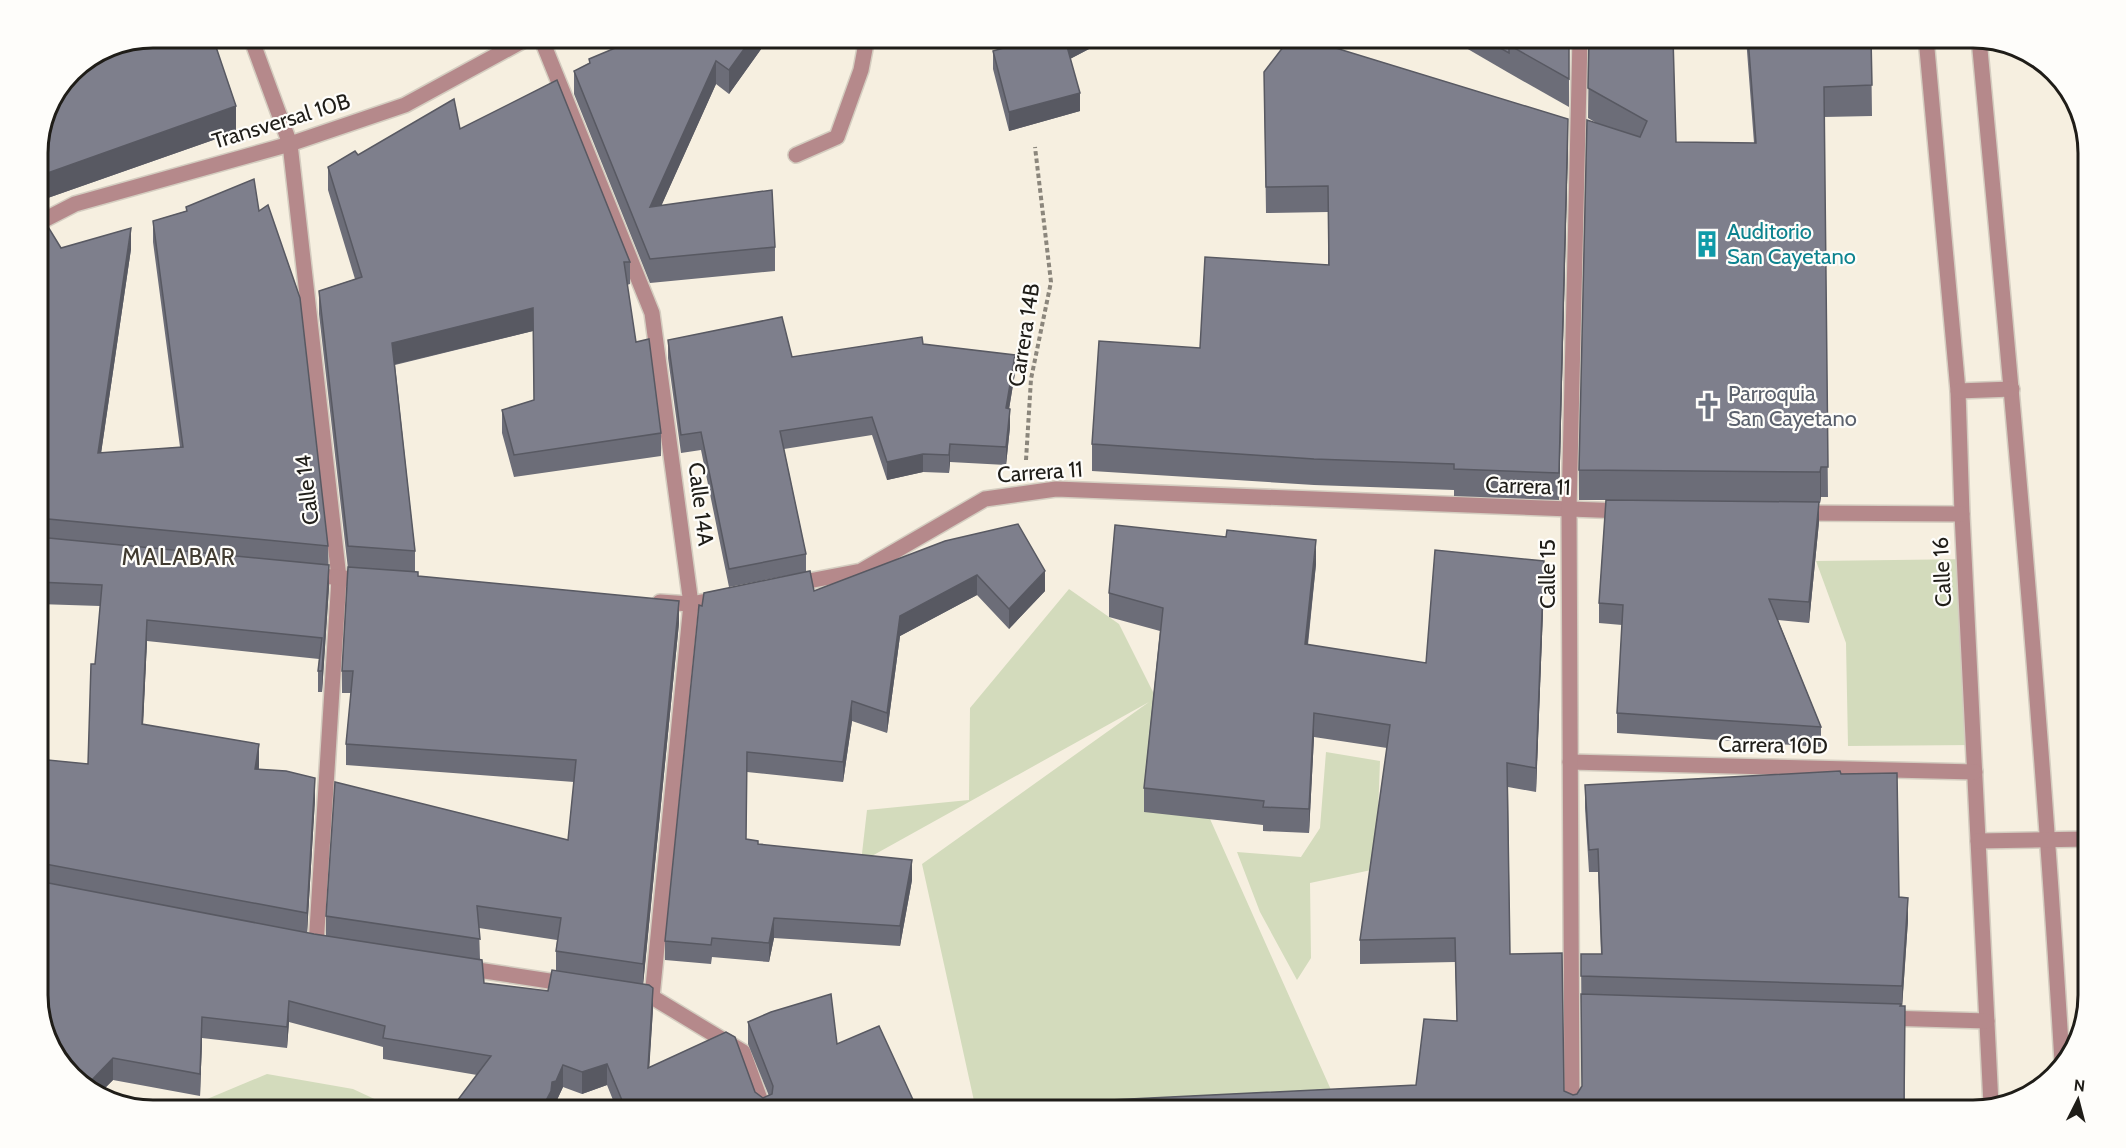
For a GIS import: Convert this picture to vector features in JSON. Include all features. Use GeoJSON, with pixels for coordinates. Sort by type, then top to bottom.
{"type":"FeatureCollection","features":[{"type":"Feature","properties":{"kind":"street","name":"Calle 14"},"geometry":{"type":"LineString","coordinates":[[255,48],[290,144],[339,578],[316,946]]}},
{"type":"Feature","properties":{"kind":"street","name":"Transversal 10B"},"geometry":{"type":"LineString","coordinates":[[48,218],[75,204],[290,144],[405,105],[510,48]]}},
{"type":"Feature","properties":{"kind":"street","name":"Calle 14A"},"geometry":{"type":"LineString","coordinates":[[545,48],[652,313],[691,604],[652,997]]}},
{"type":"Feature","properties":{"kind":"street"},"geometry":{"type":"LineString","coordinates":[[796,155],[837,137],[861,70],[865,48]]}},
{"type":"Feature","properties":{"kind":"street","name":"Calle 15"},"geometry":{"type":"LineString","coordinates":[[1572,1100],[1577,1008],[1570,762],[1569,510],[1580,48]]}},
{"type":"Feature","properties":{"kind":"street","name":"Calle 16"},"geometry":{"type":"LineString","coordinates":[[1927,48],[1958,391],[1962,514],[1992,1098]]}},
{"type":"Feature","properties":{"kind":"street"},"geometry":{"type":"LineString","coordinates":[[1980,48],[2012,389],[2049,839],[2061,1051]]}},
{"type":"Feature","properties":{"kind":"street"},"geometry":{"type":"LineString","coordinates":[[1958,391],[2012,389]]}},
{"type":"Feature","properties":{"kind":"street","name":"Carrera 11"},"geometry":{"type":"LineString","coordinates":[[782,586],[861,571],[985,499],[1056,489],[1641,511]]}},
{"type":"Feature","properties":{"kind":"street"},"geometry":{"type":"LineString","coordinates":[[1783,513],[1962,514]]}},
{"type":"Feature","properties":{"kind":"street"},"geometry":{"type":"LineString","coordinates":[[293,573],[386,581]]}},
{"type":"Feature","properties":{"kind":"street"},"geometry":{"type":"LineString","coordinates":[[644,601],[691,604],[736,595]]}},
{"type":"Feature","properties":{"kind":"street","name":"Carrera 10D"},"geometry":{"type":"LineString","coordinates":[[1570,762],[1975,772]]}},
{"type":"Feature","properties":{"kind":"street"},"geometry":{"type":"LineString","coordinates":[[1978,841],[2078,839]]}},
{"type":"Feature","properties":{"kind":"street"},"geometry":{"type":"LineString","coordinates":[[455,967],[582,986]]}},
{"type":"Feature","properties":{"kind":"street"},"geometry":{"type":"LineString","coordinates":[[628,993],[652,997],[743,1052],[760,1100]]}},
{"type":"Feature","properties":{"kind":"street"},"geometry":{"type":"LineString","coordinates":[[1869,1017],[1987,1021]]}},
{"type":"Feature","properties":{"kind":"path","name":"Carrera 14B"},"geometry":{"type":"LineString","coordinates":[[1024,494],[1031,379],[1051,282],[1035,147]]}},
{"type":"Feature","properties":{"kind":"green space"},"geometry":{"type":"Polygon","coordinates":[[[1972,559],[1975,745],[1848,746],[1846,643],[1816,561],[1972,559]]]}},
{"type":"Feature","properties":{"kind":"green space"},"geometry":{"type":"Polygon","coordinates":[[[1069,589],[1119,624],[1156,698],[1336,1100],[974,1100],[922,864],[1149,702],[861,862],[867,810],[969,800],[970,708],[1069,589]]]}},
{"type":"Feature","properties":{"kind":"green space"},"geometry":{"type":"Polygon","coordinates":[[[1326,752],[1380,761],[1376,869],[1310,883],[1311,958],[1297,980],[1260,912],[1237,852],[1301,857],[1320,828],[1326,752]]]}},
{"type":"Feature","properties":{"kind":"green space"},"geometry":{"type":"Polygon","coordinates":[[[267,1074],[353,1089],[377,1100],[205,1100],[267,1074]]]}},
{"type":"Feature","properties":{"kind":"building"},"geometry":{"type":"Polygon","coordinates":[[[146,48],[216,48],[236,106],[48,173],[48,146],[52,126],[66,95],[84,74],[101,62],[119,54],[146,48]]]}},
{"type":"Feature","properties":{"kind":"building"},"geometry":{"type":"Polygon","coordinates":[[[615,48],[745,48],[729,70],[716,61],[650,207],[772,190],[775,247],[650,259],[574,71],[590,63],[589,59],[615,48]]]}},
{"type":"Feature","properties":{"kind":"building"},"geometry":{"type":"Polygon","coordinates":[[[1004,48],[1067,48],[1080,93],[1009,112],[993,51],[1004,48]]]}},
{"type":"Feature","properties":{"kind":"building"},"geometry":{"type":"Polygon","coordinates":[[[1282,48],[1336,48],[1568,119],[1559,473],[1454,469],[1454,464],[1314,459],[1092,444],[1099,341],[1200,348],[1205,257],[1329,265],[1328,186],[1266,187],[1264,72],[1282,48]]]}},
{"type":"Feature","properties":{"kind":"building"},"geometry":{"type":"Polygon","coordinates":[[[1514,48],[1569,48],[1569,79],[1514,48]]]}},
{"type":"Feature","properties":{"kind":"building"},"geometry":{"type":"Polygon","coordinates":[[[1589,48],[1673,48],[1676,142],[1756,143],[1749,48],[1871,48],[1872,85],[1824,87],[1828,467],[1821,467],[1820,472],[1579,470],[1587,120],[1640,137],[1647,121],[1588,88],[1589,48]]]}},
{"type":"Feature","properties":{"kind":"building"},"geometry":{"type":"Polygon","coordinates":[[[557,80],[630,262],[624,262],[636,342],[649,339],[661,433],[514,455],[502,410],[534,400],[533,308],[392,343],[415,551],[348,546],[319,291],[362,277],[328,167],[355,151],[358,155],[454,99],[460,129],[557,80]]]}},
{"type":"Feature","properties":{"kind":"building"},"geometry":{"type":"Polygon","coordinates":[[[254,179],[259,211],[268,205],[300,298],[328,546],[48,519],[48,227],[61,248],[131,228],[98,453],[183,447],[153,221],[187,211],[186,207],[254,179]]]}},
{"type":"Feature","properties":{"kind":"building"},"geometry":{"type":"Polygon","coordinates":[[[782,317],[792,357],[922,337],[923,344],[1015,355],[1006,408],[1010,409],[1006,447],[950,444],[949,455],[923,454],[887,462],[872,417],[780,431],[806,554],[729,569],[701,432],[681,435],[668,340],[782,317]]]}},
{"type":"Feature","properties":{"kind":"building"},"geometry":{"type":"Polygon","coordinates":[[[1606,500],[1819,502],[1809,602],[1769,599],[1821,727],[1617,713],[1623,605],[1599,603],[1606,500]]]}},
{"type":"Feature","properties":{"kind":"building"},"geometry":{"type":"Polygon","coordinates":[[[1018,524],[1045,571],[1009,609],[977,575],[900,616],[887,713],[852,701],[843,762],[747,752],[746,839],[758,841],[758,844],[912,860],[900,926],[774,918],[769,943],[712,938],[711,945],[665,941],[699,605],[702,606],[704,593],[810,571],[814,591],[945,541],[1018,524]]]}},
{"type":"Feature","properties":{"kind":"building"},"geometry":{"type":"Polygon","coordinates":[[[1115,525],[1226,537],[1227,530],[1316,540],[1305,644],[1426,663],[1435,550],[1544,561],[1536,768],[1507,763],[1510,954],[1562,953],[1564,1091],[1573,1095],[1577,1094],[1582,1086],[1581,994],[1901,1004],[1900,1006],[1905,1006],[1904,1100],[1110,1100],[1416,1085],[1424,1019],[1457,1021],[1455,938],[1360,940],[1390,725],[1314,713],[1309,809],[1263,807],[1264,801],[1144,788],[1163,608],[1109,593],[1115,525]]]}},
{"type":"Feature","properties":{"kind":"building"},"geometry":{"type":"Polygon","coordinates":[[[48,538],[329,565],[322,671],[318,671],[322,638],[147,620],[142,724],[259,744],[255,769],[286,771],[315,778],[307,913],[48,864],[48,760],[88,764],[91,664],[95,664],[102,585],[48,582],[48,538]]]}},
{"type":"Feature","properties":{"kind":"building"},"geometry":{"type":"Polygon","coordinates":[[[348,567],[418,572],[418,576],[679,601],[643,964],[556,951],[561,918],[477,906],[480,939],[326,916],[335,782],[568,840],[576,760],[346,744],[353,671],[342,671],[348,567]]]}},
{"type":"Feature","properties":{"kind":"building"},"geometry":{"type":"Polygon","coordinates":[[[1840,771],[1841,774],[1897,773],[1899,897],[1908,898],[1902,986],[1581,976],[1581,954],[1602,954],[1598,849],[1589,850],[1585,785],[1840,771]]]}},
{"type":"Feature","properties":{"kind":"building"},"geometry":{"type":"Polygon","coordinates":[[[48,883],[314,934],[482,960],[484,983],[548,991],[552,970],[649,985],[653,988],[648,1068],[726,1032],[735,1037],[755,1092],[763,1098],[772,1094],[773,1086],[748,1022],[771,1012],[831,994],[837,1044],[879,1026],[913,1100],[622,1100],[607,1064],[582,1072],[563,1065],[556,1081],[552,1082],[546,1100],[458,1100],[491,1056],[383,1038],[385,1026],[289,1001],[287,1027],[202,1017],[200,1074],[113,1058],[92,1080],[74,1064],[54,1029],[48,1002],[48,883]]]}},
{"type":"Feature","properties":{"kind":"place","name":"Auditorio San Cayetano"},"geometry":{"type":"Point","coordinates":[1707,244]}},
{"type":"Feature","properties":{"kind":"place","name":"Parroquia San Cayetano"},"geometry":{"type":"Point","coordinates":[1708,406]}},
{"type":"Feature","properties":{"kind":"district","name":"MALABAR"},"geometry":{"type":"Point","coordinates":[179,556]}}]}
